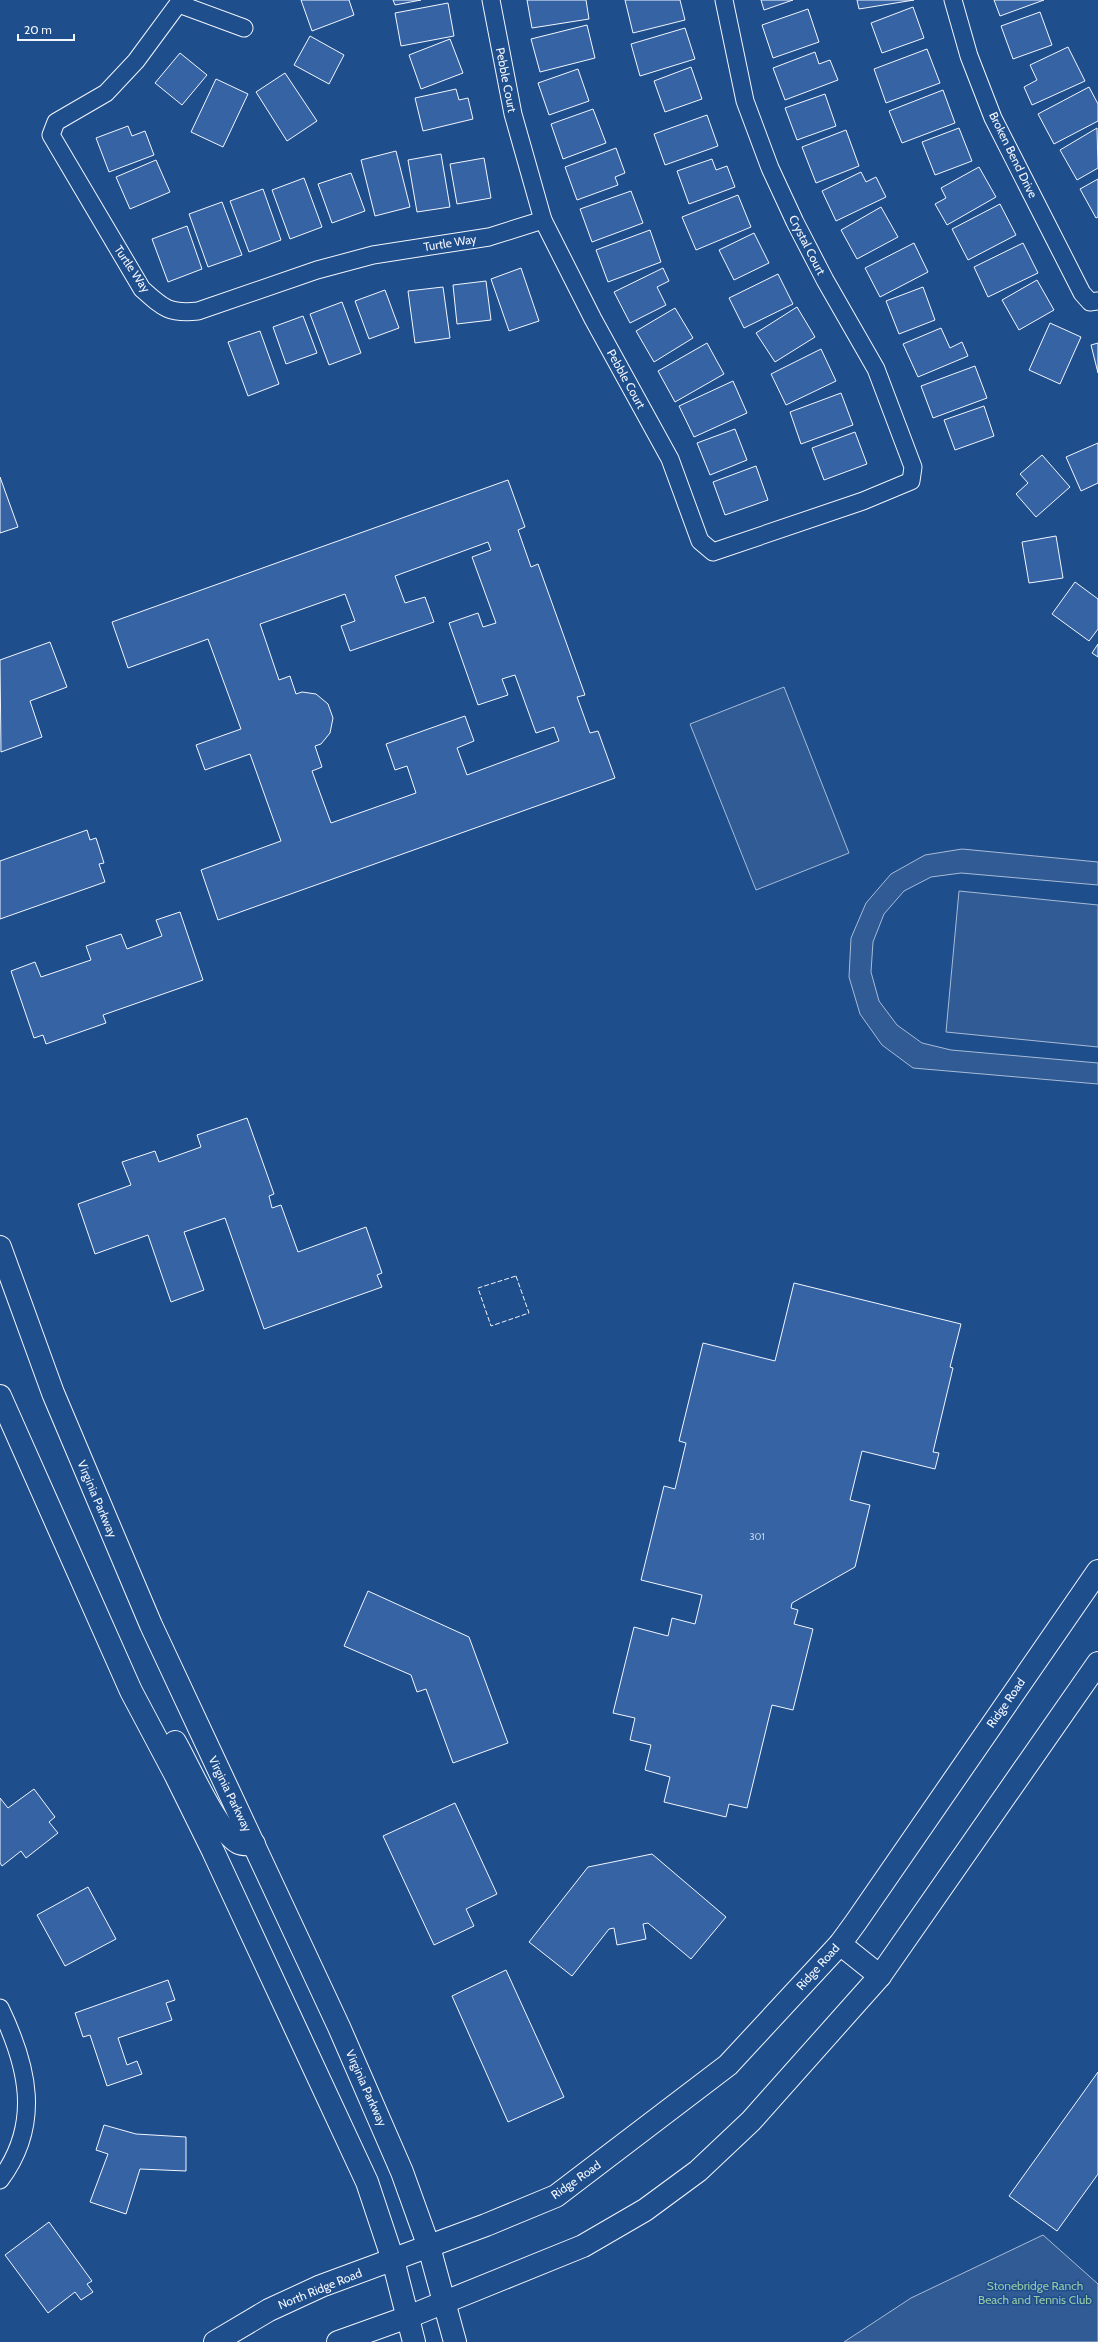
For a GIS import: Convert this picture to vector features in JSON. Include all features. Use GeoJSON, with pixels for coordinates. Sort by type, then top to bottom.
{"type":"FeatureCollection","features":[{"type":"Feature","properties":{"kind":"main road","name":"Virginia Parkway"},"geometry":{"type":"LineString","coordinates":[[0,1247],[59,1407],[151,1625],[196,1725],[254,1844],[402,2172],[429,2247],[446,2301],[455,2342]]}},
{"type":"Feature","properties":{"kind":"main road"},"geometry":{"type":"LineString","coordinates":[[0,1282],[9,1306],[29,1326]]}},
{"type":"Feature","properties":{"kind":"main road"},"geometry":{"type":"LineString","coordinates":[[0,1396],[131,1691],[175,1774],[206,1837],[367,2182],[393,2260],[414,2342]]}},
{"type":"Feature","properties":{"kind":"main road","name":"Ridge Road"},"geometry":{"type":"LineString","coordinates":[[429,2247],[556,2196],[728,2065],[840,1944],[1098,1570]]}},
{"type":"Feature","properties":{"kind":"main road"},"geometry":{"type":"LineString","coordinates":[[338,2342],[408,2317],[584,2246],[645,2210],[698,2171],[751,2121],[880,1976],[1098,1663]]}},
{"type":"Feature","properties":{"kind":"main road"},"geometry":{"type":"LineString","coordinates":[[131,1691],[153,1701],[216,1817],[228,1834],[240,1844],[254,1844]]}},
{"type":"Feature","properties":{"kind":"main road"},"geometry":{"type":"LineString","coordinates":[[840,1944],[880,1976]]}},
{"type":"Feature","properties":{"kind":"main road","name":"North Ridge Road"},"geometry":{"type":"LineString","coordinates":[[215,2342],[276,2307],[321,2286],[429,2247]]}},
{"type":"Feature","properties":{"kind":"street","name":"Pebble Court"},"geometry":{"type":"LineString","coordinates":[[491,0],[513,114],[544,220],[593,318],[670,459],[700,541],[713,552],[863,502],[911,481]]}},
{"type":"Feature","properties":{"kind":"street","name":"Crystal Court"},"geometry":{"type":"LineString","coordinates":[[724,0],[746,101],[770,168],[808,248],[876,369],[913,467],[911,481]]}},
{"type":"Feature","properties":{"kind":"street","name":"Broken Bend Drive"},"geometry":{"type":"LineString","coordinates":[[953,0],[969,56],[993,118],[1082,293],[1094,302]]}},
{"type":"Feature","properties":{"kind":"street","name":"Turtle Way"},"geometry":{"type":"LineString","coordinates":[[180,2],[136,62],[106,93],[56,122],[50,135],[142,289],[158,304],[177,313],[198,311],[317,270],[372,255],[489,237],[544,220]]}},
{"type":"Feature","properties":{"kind":"street"},"geometry":{"type":"LineString","coordinates":[[180,2],[244,28]]}},
{"type":"Feature","properties":{"kind":"street"},"geometry":{"type":"LineString","coordinates":[[0,2008],[12,2033],[23,2065],[28,2103],[23,2136],[10,2167],[0,2180]]}},
{"type":"Feature","properties":{"kind":"shaded area"},"geometry":{"type":"Polygon","coordinates":[[[784,687],[849,853],[756,890],[690,724],[784,687]]]}},
{"type":"Feature","properties":{"kind":"shaded area"},"geometry":{"type":"Polygon","coordinates":[[[962,849],[1098,862],[1098,885],[961,873],[931,877],[904,891],[884,914],[873,942],[871,972],[879,1001],[897,1025],[922,1043],[951,1050],[1098,1063],[1098,1084],[913,1068],[882,1045],[860,1014],[849,977],[851,938],[866,903],[891,874],[925,855],[962,849]]]}},
{"type":"Feature","properties":{"kind":"shaded area"},"geometry":{"type":"Polygon","coordinates":[[[959,891],[1098,905],[1098,1047],[946,1032],[959,891]]]}},
{"type":"Feature","properties":{"kind":"shaded area","name":"Stonebridge Ranch Beach and Tennis Club"},"geometry":{"type":"Polygon","coordinates":[[[1043,2235],[1098,2284],[1098,2342],[844,2342],[911,2298],[1043,2235]]]}},
{"type":"Feature","properties":{"kind":"building"},"geometry":{"type":"Polygon","coordinates":[[[301,0],[349,0],[354,15],[312,31],[301,0]]]}},
{"type":"Feature","properties":{"kind":"building"},"geometry":{"type":"Polygon","coordinates":[[[393,0],[421,0],[395,5],[393,0]]]}},
{"type":"Feature","properties":{"kind":"building"},"geometry":{"type":"Polygon","coordinates":[[[527,0],[586,0],[589,19],[532,28],[527,0]]]}},
{"type":"Feature","properties":{"kind":"building"},"geometry":{"type":"Polygon","coordinates":[[[625,0],[680,0],[685,20],[633,33],[625,0]]]}},
{"type":"Feature","properties":{"kind":"building"},"geometry":{"type":"Polygon","coordinates":[[[761,0],[793,0],[764,10],[761,0]]]}},
{"type":"Feature","properties":{"kind":"building"},"geometry":{"type":"Polygon","coordinates":[[[857,0],[914,0],[859,9],[857,0]]]}},
{"type":"Feature","properties":{"kind":"building"},"geometry":{"type":"Polygon","coordinates":[[[994,0],[1044,0],[1000,16],[994,0]]]}},
{"type":"Feature","properties":{"kind":"building"},"geometry":{"type":"Polygon","coordinates":[[[448,3],[454,36],[401,46],[395,13],[448,3]]]}},
{"type":"Feature","properties":{"kind":"building"},"geometry":{"type":"Polygon","coordinates":[[[913,7],[924,38],[882,53],[871,23],[913,7]]]}},
{"type":"Feature","properties":{"kind":"building"},"geometry":{"type":"Polygon","coordinates":[[[808,9],[819,42],[773,58],[762,25],[808,9]]]}},
{"type":"Feature","properties":{"kind":"building"},"geometry":{"type":"Polygon","coordinates":[[[1040,12],[1052,45],[1013,59],[1001,26],[1040,12]]]}},
{"type":"Feature","properties":{"kind":"building"},"geometry":{"type":"Polygon","coordinates":[[[587,25],[595,58],[540,72],[531,39],[587,25]]]}},
{"type":"Feature","properties":{"kind":"building"},"geometry":{"type":"Polygon","coordinates":[[[685,28],[695,59],[640,76],[631,44],[685,28]]]}},
{"type":"Feature","properties":{"kind":"building"},"geometry":{"type":"Polygon","coordinates":[[[310,36],[344,55],[329,84],[294,65],[310,36]]]}},
{"type":"Feature","properties":{"kind":"building"},"geometry":{"type":"Polygon","coordinates":[[[450,39],[463,73],[421,89],[409,55],[450,39]]]}},
{"type":"Feature","properties":{"kind":"building"},"geometry":{"type":"Polygon","coordinates":[[[1068,47],[1085,81],[1032,105],[1024,87],[1037,80],[1030,65],[1068,47]]]}},
{"type":"Feature","properties":{"kind":"building"},"geometry":{"type":"Polygon","coordinates":[[[927,49],[940,83],[886,103],[874,69],[927,49]]]}},
{"type":"Feature","properties":{"kind":"building"},"geometry":{"type":"Polygon","coordinates":[[[815,52],[819,64],[830,60],[838,80],[785,100],[773,68],[815,52]]]}},
{"type":"Feature","properties":{"kind":"building"},"geometry":{"type":"Polygon","coordinates":[[[180,53],[207,75],[182,105],[155,83],[180,53]]]}},
{"type":"Feature","properties":{"kind":"building"},"geometry":{"type":"Polygon","coordinates":[[[691,67],[702,99],[665,112],[654,81],[691,67]]]}},
{"type":"Feature","properties":{"kind":"building"},"geometry":{"type":"Polygon","coordinates":[[[578,69],[589,101],[549,115],[538,83],[578,69]]]}},
{"type":"Feature","properties":{"kind":"building"},"geometry":{"type":"Polygon","coordinates":[[[285,73],[317,121],[287,141],[256,92],[285,73]]]}},
{"type":"Feature","properties":{"kind":"building"},"geometry":{"type":"Polygon","coordinates":[[[216,79],[248,94],[223,147],[191,132],[216,79]]]}},
{"type":"Feature","properties":{"kind":"building"},"geometry":{"type":"Polygon","coordinates":[[[1089,87],[1098,104],[1098,121],[1054,144],[1038,114],[1089,87]]]}},
{"type":"Feature","properties":{"kind":"building"},"geometry":{"type":"Polygon","coordinates":[[[456,89],[459,100],[468,98],[473,119],[423,131],[415,98],[456,89]]]}},
{"type":"Feature","properties":{"kind":"building"},"geometry":{"type":"Polygon","coordinates":[[[943,90],[955,123],[902,143],[889,111],[943,90]]]}},
{"type":"Feature","properties":{"kind":"building"},"geometry":{"type":"Polygon","coordinates":[[[825,94],[836,126],[797,140],[785,108],[825,94]]]}},
{"type":"Feature","properties":{"kind":"building"},"geometry":{"type":"Polygon","coordinates":[[[593,109],[606,143],[563,159],[551,124],[593,109]]]}},
{"type":"Feature","properties":{"kind":"building"},"geometry":{"type":"Polygon","coordinates":[[[707,115],[718,146],[665,165],[654,134],[707,115]]]}},
{"type":"Feature","properties":{"kind":"building"},"geometry":{"type":"Polygon","coordinates":[[[128,126],[132,136],[145,131],[154,155],[109,172],[96,138],[128,126]]]}},
{"type":"Feature","properties":{"kind":"building"},"geometry":{"type":"Polygon","coordinates":[[[959,128],[972,161],[935,175],[922,142],[959,128]]]}},
{"type":"Feature","properties":{"kind":"building"},"geometry":{"type":"Polygon","coordinates":[[[1097,128],[1098,168],[1077,180],[1060,150],[1097,128]]]}},
{"type":"Feature","properties":{"kind":"building"},"geometry":{"type":"Polygon","coordinates":[[[846,130],[859,166],[816,183],[802,147],[846,130]]]}},
{"type":"Feature","properties":{"kind":"building"},"geometry":{"type":"Polygon","coordinates":[[[616,148],[625,173],[615,177],[618,185],[577,200],[565,167],[616,148]]]}},
{"type":"Feature","properties":{"kind":"building"},"geometry":{"type":"Polygon","coordinates":[[[396,151],[410,207],[375,216],[361,160],[396,151]]]}},
{"type":"Feature","properties":{"kind":"building"},"geometry":{"type":"Polygon","coordinates":[[[441,154],[450,207],[417,212],[408,160],[441,154]]]}},
{"type":"Feature","properties":{"kind":"building"},"geometry":{"type":"Polygon","coordinates":[[[484,158],[491,198],[457,204],[450,164],[484,158]]]}},
{"type":"Feature","properties":{"kind":"building"},"geometry":{"type":"Polygon","coordinates":[[[712,159],[716,170],[727,166],[735,187],[689,204],[677,171],[712,159]]]}},
{"type":"Feature","properties":{"kind":"building"},"geometry":{"type":"Polygon","coordinates":[[[156,160],[170,192],[130,209],[116,177],[156,160]]]}},
{"type":"Feature","properties":{"kind":"building"},"geometry":{"type":"Polygon","coordinates":[[[979,167],[996,197],[947,225],[935,204],[946,198],[941,188],[979,167]]]}},
{"type":"Feature","properties":{"kind":"building"},"geometry":{"type":"Polygon","coordinates":[[[861,172],[866,182],[876,177],[886,197],[836,221],[822,191],[861,172]]]}},
{"type":"Feature","properties":{"kind":"building"},"geometry":{"type":"Polygon","coordinates":[[[351,173],[365,211],[332,223],[318,184],[351,173]]]}},
{"type":"Feature","properties":{"kind":"building"},"geometry":{"type":"Polygon","coordinates":[[[304,178],[322,227],[290,239],[272,190],[304,178]]]}},
{"type":"Feature","properties":{"kind":"building"},"geometry":{"type":"Polygon","coordinates":[[[1098,179],[1098,217],[1096,218],[1080,189],[1098,179]]]}},
{"type":"Feature","properties":{"kind":"building"},"geometry":{"type":"Polygon","coordinates":[[[263,189],[281,240],[249,252],[230,201],[263,189]]]}},
{"type":"Feature","properties":{"kind":"building"},"geometry":{"type":"Polygon","coordinates":[[[631,191],[643,223],[592,242],[580,209],[631,191]]]}},
{"type":"Feature","properties":{"kind":"building"},"geometry":{"type":"Polygon","coordinates":[[[738,195],[751,227],[696,250],[682,217],[738,195]]]}},
{"type":"Feature","properties":{"kind":"building"},"geometry":{"type":"Polygon","coordinates":[[[222,202],[242,255],[208,267],[189,214],[222,202]]]}},
{"type":"Feature","properties":{"kind":"building"},"geometry":{"type":"Polygon","coordinates":[[[1000,204],[1016,235],[968,260],[952,229],[1000,204]]]}},
{"type":"Feature","properties":{"kind":"building"},"geometry":{"type":"Polygon","coordinates":[[[881,207],[898,237],[857,259],[841,230],[881,207]]]}},
{"type":"Feature","properties":{"kind":"building"},"geometry":{"type":"Polygon","coordinates":[[[187,226],[202,269],[168,282],[152,239],[187,226]]]}},
{"type":"Feature","properties":{"kind":"building"},"geometry":{"type":"Polygon","coordinates":[[[650,230],[661,262],[608,282],[596,250],[650,230]]]}},
{"type":"Feature","properties":{"kind":"building"},"geometry":{"type":"Polygon","coordinates":[[[754,233],[769,263],[734,280],[719,250],[754,233]]]}},
{"type":"Feature","properties":{"kind":"building"},"geometry":{"type":"Polygon","coordinates":[[[914,243],[928,272],[880,297],[865,268],[914,243]]]}},
{"type":"Feature","properties":{"kind":"building"},"geometry":{"type":"Polygon","coordinates":[[[1023,243],[1038,273],[988,297],[974,267],[1023,243]]]}},
{"type":"Feature","properties":{"kind":"building"},"geometry":{"type":"Polygon","coordinates":[[[521,268],[539,321],[509,331],[491,279],[521,268]]]}},
{"type":"Feature","properties":{"kind":"building"},"geometry":{"type":"Polygon","coordinates":[[[663,268],[669,281],[657,287],[666,305],[630,323],[614,292],[663,268]]]}},
{"type":"Feature","properties":{"kind":"building"},"geometry":{"type":"Polygon","coordinates":[[[778,274],[793,304],[744,328],[729,298],[778,274]]]}},
{"type":"Feature","properties":{"kind":"building"},"geometry":{"type":"Polygon","coordinates":[[[1037,280],[1054,310],[1019,330],[1002,300],[1037,280]]]}},
{"type":"Feature","properties":{"kind":"building"},"geometry":{"type":"Polygon","coordinates":[[[486,281],[491,320],[457,324],[453,285],[486,281]]]}},
{"type":"Feature","properties":{"kind":"building"},"geometry":{"type":"Polygon","coordinates":[[[443,287],[450,338],[415,343],[408,291],[443,287]]]}},
{"type":"Feature","properties":{"kind":"building"},"geometry":{"type":"Polygon","coordinates":[[[923,287],[935,320],[899,334],[886,301],[923,287]]]}},
{"type":"Feature","properties":{"kind":"building"},"geometry":{"type":"Polygon","coordinates":[[[385,290],[399,328],[369,339],[355,301],[385,290]]]}},
{"type":"Feature","properties":{"kind":"building"},"geometry":{"type":"Polygon","coordinates":[[[342,302],[361,353],[329,365],[310,314],[342,302]]]}},
{"type":"Feature","properties":{"kind":"building"},"geometry":{"type":"Polygon","coordinates":[[[797,307],[815,337],[775,362],[756,333],[797,307]]]}},
{"type":"Feature","properties":{"kind":"building"},"geometry":{"type":"Polygon","coordinates":[[[675,308],[693,338],[654,362],[636,331],[675,308]]]}},
{"type":"Feature","properties":{"kind":"building"},"geometry":{"type":"Polygon","coordinates":[[[303,316],[317,353],[286,364],[273,327],[303,316]]]}},
{"type":"Feature","properties":{"kind":"building"},"geometry":{"type":"Polygon","coordinates":[[[1050,323],[1081,337],[1060,384],[1029,370],[1050,323]]]}},
{"type":"Feature","properties":{"kind":"building"},"geometry":{"type":"Polygon","coordinates":[[[941,328],[950,348],[962,342],[968,356],[918,377],[903,344],[941,328]]]}},
{"type":"Feature","properties":{"kind":"building"},"geometry":{"type":"Polygon","coordinates":[[[260,331],[279,384],[248,396],[228,342],[260,331]]]}},
{"type":"Feature","properties":{"kind":"building"},"geometry":{"type":"Polygon","coordinates":[[[707,343],[724,374],[675,402],[658,371],[707,343]]]}},
{"type":"Feature","properties":{"kind":"building"},"geometry":{"type":"Polygon","coordinates":[[[1098,343],[1098,373],[1091,345],[1098,343]]]}},
{"type":"Feature","properties":{"kind":"building"},"geometry":{"type":"Polygon","coordinates":[[[821,349],[836,381],[786,405],[771,374],[821,349]]]}},
{"type":"Feature","properties":{"kind":"building"},"geometry":{"type":"Polygon","coordinates":[[[975,366],[987,398],[933,418],[921,386],[975,366]]]}},
{"type":"Feature","properties":{"kind":"building"},"geometry":{"type":"Polygon","coordinates":[[[733,381],[747,413],[694,437],[679,406],[733,381]]]}},
{"type":"Feature","properties":{"kind":"building"},"geometry":{"type":"Polygon","coordinates":[[[841,393],[853,425],[801,444],[790,412],[841,393]]]}},
{"type":"Feature","properties":{"kind":"building"},"geometry":{"type":"Polygon","coordinates":[[[984,406],[994,436],[955,450],[944,420],[984,406]]]}},
{"type":"Feature","properties":{"kind":"building"},"geometry":{"type":"Polygon","coordinates":[[[735,429],[747,460],[710,475],[697,443],[735,429]]]}},
{"type":"Feature","properties":{"kind":"building"},"geometry":{"type":"Polygon","coordinates":[[[855,432],[867,464],[824,480],[812,448],[855,432]]]}},
{"type":"Feature","properties":{"kind":"building"},"geometry":{"type":"Polygon","coordinates":[[[1098,443],[1098,483],[1081,491],[1066,457],[1098,443]]]}},
{"type":"Feature","properties":{"kind":"building"},"geometry":{"type":"Polygon","coordinates":[[[1042,455],[1070,487],[1036,517],[1016,494],[1028,483],[1020,474],[1042,455]]]}},
{"type":"Feature","properties":{"kind":"building"},"geometry":{"type":"Polygon","coordinates":[[[756,466],[768,500],[725,515],[713,482],[756,466]]]}},
{"type":"Feature","properties":{"kind":"building"},"geometry":{"type":"Polygon","coordinates":[[[0,477],[18,527],[0,533],[0,477]]]}},
{"type":"Feature","properties":{"kind":"building"},"geometry":{"type":"Polygon","coordinates":[[[508,480],[525,527],[518,530],[531,567],[538,564],[585,695],[577,697],[590,733],[598,731],[615,778],[218,920],[201,870],[281,841],[250,754],[205,770],[196,745],[241,729],[208,639],[128,668],[112,622],[508,480]],[[488,542],[395,576],[405,603],[425,597],[434,622],[350,651],[341,626],[355,621],[345,594],[260,624],[279,680],[290,676],[296,694],[302,692],[316,694],[328,704],[333,718],[330,733],[321,744],[315,746],[322,767],[312,771],[331,823],[416,793],[407,766],[395,770],[386,744],[465,716],[474,741],[457,748],[467,775],[559,741],[554,727],[536,733],[515,675],[502,679],[508,695],[478,705],[449,623],[478,613],[483,627],[496,623],[472,557],[491,550],[488,542]]]}},
{"type":"Feature","properties":{"kind":"building"},"geometry":{"type":"Polygon","coordinates":[[[1056,536],[1063,578],[1029,583],[1022,542],[1056,536]]]}},
{"type":"Feature","properties":{"kind":"building"},"geometry":{"type":"Polygon","coordinates":[[[1075,582],[1098,599],[1098,629],[1089,641],[1052,614],[1075,582]]]}},
{"type":"Feature","properties":{"kind":"building"},"geometry":{"type":"Polygon","coordinates":[[[50,642],[67,687],[30,701],[42,737],[1,752],[0,660],[50,642]]]}},
{"type":"Feature","properties":{"kind":"building"},"geometry":{"type":"Polygon","coordinates":[[[1098,644],[1098,657],[1092,653],[1098,644]]]}},
{"type":"Feature","properties":{"kind":"building"},"geometry":{"type":"Polygon","coordinates":[[[87,830],[90,840],[96,838],[104,863],[99,864],[105,882],[0,919],[0,861],[87,830]]]}},
{"type":"Feature","properties":{"kind":"building"},"geometry":{"type":"Polygon","coordinates":[[[180,912],[203,980],[103,1015],[106,1023],[46,1044],[43,1035],[34,1038],[11,971],[35,962],[41,977],[91,960],[86,946],[121,934],[127,949],[162,936],[156,920],[180,912]]]}},
{"type":"Feature","properties":{"kind":"building"},"geometry":{"type":"Polygon","coordinates":[[[247,1118],[274,1194],[269,1196],[272,1208],[281,1205],[298,1252],[366,1227],[382,1273],[377,1275],[382,1287],[264,1329],[225,1218],[184,1232],[204,1290],[171,1302],[148,1235],[95,1254],[78,1204],[131,1185],[122,1162],[155,1151],[159,1162],[201,1147],[197,1135],[247,1118]]]}},
{"type":"Feature","properties":{"kind":"building"},"geometry":{"type":"Polygon","coordinates":[[[794,1283],[961,1324],[950,1367],[953,1368],[933,1452],[939,1453],[935,1469],[862,1451],[850,1500],[870,1505],[855,1567],[792,1603],[791,1608],[798,1610],[794,1624],[813,1629],[793,1710],[772,1705],[747,1808],[729,1804],[726,1817],[664,1802],[670,1777],[645,1770],[651,1745],[630,1740],[635,1718],[613,1713],[634,1627],[668,1636],[672,1618],[695,1624],[702,1595],[641,1580],[664,1486],[675,1489],[686,1443],[679,1441],[703,1343],[775,1361],[794,1283]]]}},
{"type":"Feature","properties":{"kind":"building"},"geometry":{"type":"Polygon","coordinates":[[[368,1591],[469,1637],[508,1743],[453,1763],[426,1689],[417,1692],[411,1675],[344,1646],[368,1591]]]}},
{"type":"Feature","properties":{"kind":"building"},"geometry":{"type":"Polygon","coordinates":[[[34,1789],[55,1817],[49,1822],[58,1833],[26,1858],[21,1851],[2,1866],[0,1863],[0,1798],[8,1808],[34,1789]]]}},
{"type":"Feature","properties":{"kind":"building"},"geometry":{"type":"Polygon","coordinates":[[[455,1803],[497,1894],[466,1909],[474,1926],[434,1945],[383,1836],[455,1803]]]}},
{"type":"Feature","properties":{"kind":"building"},"geometry":{"type":"Polygon","coordinates":[[[652,1854],[726,1917],[691,1959],[648,1923],[643,1924],[646,1939],[617,1945],[614,1928],[609,1929],[572,1976],[529,1942],[588,1867],[652,1854]]]}},
{"type":"Feature","properties":{"kind":"building"},"geometry":{"type":"Polygon","coordinates":[[[88,1887],[116,1939],[65,1966],[37,1915],[88,1887]]]}},
{"type":"Feature","properties":{"kind":"building"},"geometry":{"type":"Polygon","coordinates":[[[506,1970],[564,2097],[508,2122],[452,1996],[506,1970]]]}},
{"type":"Feature","properties":{"kind":"building"},"geometry":{"type":"Polygon","coordinates":[[[168,1980],[175,2000],[166,2003],[172,2020],[118,2038],[127,2065],[137,2061],[142,2074],[107,2086],[90,2035],[83,2037],[75,2013],[168,1980]]]}},
{"type":"Feature","properties":{"kind":"building"},"geometry":{"type":"Polygon","coordinates":[[[1098,2072],[1098,2174],[1057,2231],[1009,2196],[1098,2072]]]}},
{"type":"Feature","properties":{"kind":"building"},"geometry":{"type":"Polygon","coordinates":[[[104,2125],[136,2134],[186,2137],[186,2171],[140,2169],[126,2214],[90,2202],[108,2154],[96,2150],[104,2125]]]}},
{"type":"Feature","properties":{"kind":"building"},"geometry":{"type":"Polygon","coordinates":[[[49,2222],[92,2281],[87,2284],[93,2292],[81,2300],[75,2292],[48,2313],[5,2255],[49,2222]]]}},
{"type":"Feature","properties":{"kind":"fence"},"geometry":{"type":"LineString","coordinates":[[516,1276],[529,1313],[491,1326],[478,1288],[516,1276]]}}]}
